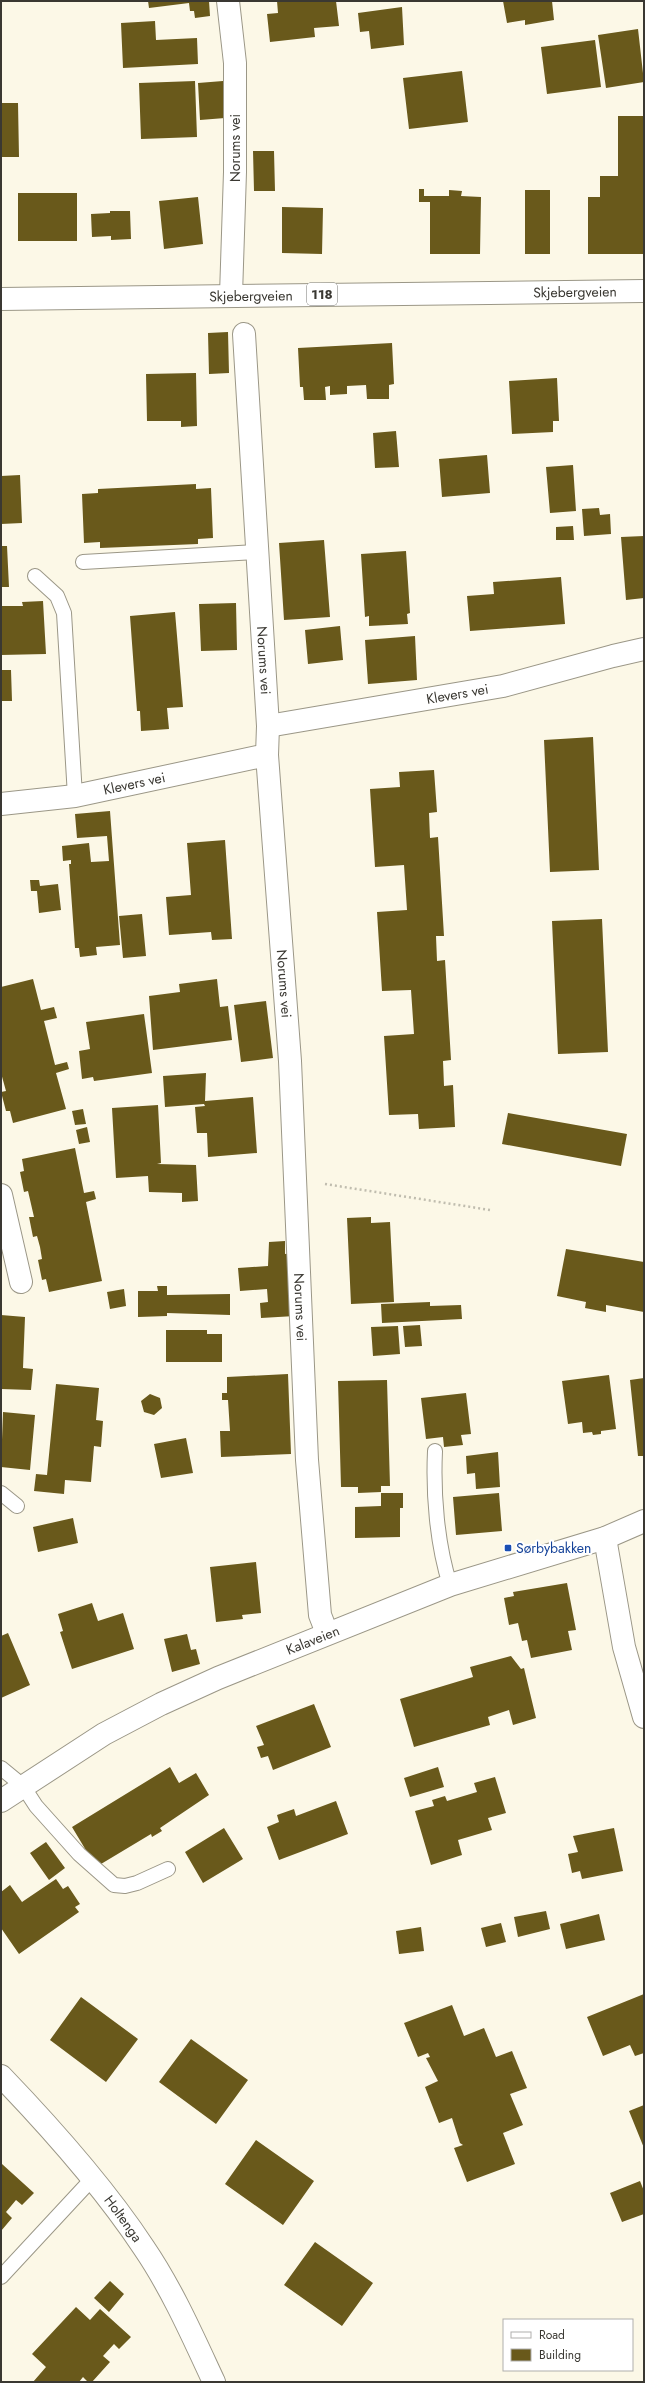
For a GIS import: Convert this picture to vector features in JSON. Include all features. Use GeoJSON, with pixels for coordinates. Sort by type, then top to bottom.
{"type":"FeatureCollection","features":[{"type":"Feature","properties":{"kind":"street","name":"Norums vei"},"geometry":{"type":"LineString","coordinates":[[228,1],[235,71],[235,172],[231,295]]}},
{"type":"Feature","properties":{"kind":"street","name":"Skjebergveien"},"geometry":{"type":"LineString","coordinates":[[1,299],[644,291]]}},
{"type":"Feature","properties":{"kind":"street","name":"Norums vei"},"geometry":{"type":"LineString","coordinates":[[244,334],[256,552],[268,726],[267,755],[290,1061],[307,1460],[320,1615],[326,1633]]}},
{"type":"Feature","properties":{"kind":"street","name":"Klevers vei"},"geometry":{"type":"LineString","coordinates":[[268,726],[504,686],[644,649]]}},
{"type":"Feature","properties":{"kind":"street","name":"Klevers vei"},"geometry":{"type":"LineString","coordinates":[[1,804],[75,796],[267,755]]}},
{"type":"Feature","properties":{"kind":"street"},"geometry":{"type":"LineString","coordinates":[[1,1195],[21,1282]]}},
{"type":"Feature","properties":{"kind":"street","name":"Kalaveien"},"geometry":{"type":"LineString","coordinates":[[1,1801],[104,1734],[161,1704],[326,1633],[450,1585],[605,1538],[644,1521]]}},
{"type":"Feature","properties":{"kind":"street"},"geometry":{"type":"LineString","coordinates":[[605,1538],[624,1648],[644,1717]]}},
{"type":"Feature","properties":{"kind":"street","name":"Holtenga"},"geometry":{"type":"LineString","coordinates":[[1,2076],[92,2179],[145,2248],[191,2331],[214,2382]]}},
{"type":"Feature","properties":{"kind":"lane"},"geometry":{"type":"LineString","coordinates":[[83,562],[256,552]]}},
{"type":"Feature","properties":{"kind":"lane"},"geometry":{"type":"LineString","coordinates":[[35,576],[57,596],[64,612],[75,796]]}},
{"type":"Feature","properties":{"kind":"lane"},"geometry":{"type":"LineString","coordinates":[[435,1451],[437,1516],[444,1566],[450,1585]]}},
{"type":"Feature","properties":{"kind":"lane"},"geometry":{"type":"LineString","coordinates":[[1,1494],[17,1506]]}},
{"type":"Feature","properties":{"kind":"lane"},"geometry":{"type":"LineString","coordinates":[[1,1768],[23,1786],[36,1806],[79,1854],[114,1884],[125,1886],[137,1883],[168,1869]]}},
{"type":"Feature","properties":{"kind":"lane"},"geometry":{"type":"LineString","coordinates":[[1,2277],[92,2179]]}},
{"type":"Feature","properties":{"kind":"path"},"geometry":{"type":"LineString","coordinates":[[295,1179],[490,1210]]}},
{"type":"Feature","properties":{"kind":"building"},"geometry":{"type":"Polygon","coordinates":[[[148,1],[209,1],[210,16],[195,18],[194,11],[190,11],[189,3],[149,8],[148,1]]]}},
{"type":"Feature","properties":{"kind":"building"},"geometry":{"type":"Polygon","coordinates":[[[277,1],[336,1],[339,26],[314,28],[315,37],[270,42],[267,14],[278,13],[277,1]]]}},
{"type":"Feature","properties":{"kind":"building"},"geometry":{"type":"Polygon","coordinates":[[[503,1],[552,1],[554,20],[525,25],[525,20],[507,23],[503,1]]]}},
{"type":"Feature","properties":{"kind":"building"},"geometry":{"type":"Polygon","coordinates":[[[402,7],[404,45],[371,49],[369,31],[360,32],[358,13],[402,7]]]}},
{"type":"Feature","properties":{"kind":"building"},"geometry":{"type":"Polygon","coordinates":[[[155,21],[156,40],[197,38],[198,64],[123,68],[121,23],[155,21]]]}},
{"type":"Feature","properties":{"kind":"building"},"geometry":{"type":"Polygon","coordinates":[[[638,29],[644,82],[606,88],[598,35],[638,29]]]}},
{"type":"Feature","properties":{"kind":"building"},"geometry":{"type":"Polygon","coordinates":[[[595,40],[601,87],[547,94],[541,47],[595,40]]]}},
{"type":"Feature","properties":{"kind":"building"},"geometry":{"type":"Polygon","coordinates":[[[462,71],[468,122],[409,129],[403,78],[462,71]]]}},
{"type":"Feature","properties":{"kind":"building"},"geometry":{"type":"Polygon","coordinates":[[[195,81],[197,137],[141,139],[139,83],[195,81]]]}},
{"type":"Feature","properties":{"kind":"building"},"geometry":{"type":"Polygon","coordinates":[[[223,81],[225,118],[200,120],[198,83],[223,81]]]}},
{"type":"Feature","properties":{"kind":"building"},"geometry":{"type":"Polygon","coordinates":[[[1,103],[18,103],[19,157],[1,157],[1,103]]]}},
{"type":"Feature","properties":{"kind":"building"},"geometry":{"type":"Polygon","coordinates":[[[618,116],[644,116],[644,254],[588,254],[588,197],[600,197],[600,176],[618,176],[618,116]]]}},
{"type":"Feature","properties":{"kind":"building"},"geometry":{"type":"Polygon","coordinates":[[[253,151],[274,151],[275,191],[254,191],[253,151]]]}},
{"type":"Feature","properties":{"kind":"building"},"geometry":{"type":"Polygon","coordinates":[[[419,189],[424,189],[424,196],[449,196],[449,190],[462,191],[461,196],[481,197],[480,254],[430,254],[430,202],[419,202],[419,189]]]}},
{"type":"Feature","properties":{"kind":"building"},"geometry":{"type":"Polygon","coordinates":[[[525,190],[550,190],[550,254],[525,254],[525,190]]]}},
{"type":"Feature","properties":{"kind":"building"},"geometry":{"type":"Polygon","coordinates":[[[18,193],[77,193],[77,241],[18,241],[18,193]]]}},
{"type":"Feature","properties":{"kind":"building"},"geometry":{"type":"Polygon","coordinates":[[[198,197],[203,244],[164,249],[159,201],[198,197]]]}},
{"type":"Feature","properties":{"kind":"building"},"geometry":{"type":"Polygon","coordinates":[[[282,207],[323,208],[322,254],[282,253],[282,207]]]}},
{"type":"Feature","properties":{"kind":"building"},"geometry":{"type":"Polygon","coordinates":[[[110,211],[130,211],[131,239],[111,240],[111,236],[92,237],[91,214],[110,213],[110,211]]]}},
{"type":"Feature","properties":{"kind":"building"},"geometry":{"type":"Polygon","coordinates":[[[228,332],[229,373],[209,374],[208,333],[228,332]]]}},
{"type":"Feature","properties":{"kind":"building"},"geometry":{"type":"Polygon","coordinates":[[[392,343],[394,384],[389,385],[389,399],[367,399],[366,385],[347,386],[347,394],[330,395],[330,386],[325,387],[326,400],[304,400],[303,387],[300,387],[298,348],[392,343]]]}},
{"type":"Feature","properties":{"kind":"building"},"geometry":{"type":"Polygon","coordinates":[[[196,373],[197,426],[181,427],[181,421],[147,421],[146,374],[196,373]]]}},
{"type":"Feature","properties":{"kind":"building"},"geometry":{"type":"Polygon","coordinates":[[[557,378],[559,421],[553,421],[553,432],[512,434],[509,381],[557,378]]]}},
{"type":"Feature","properties":{"kind":"building"},"geometry":{"type":"Polygon","coordinates":[[[396,431],[399,467],[375,468],[373,433],[396,431]]]}},
{"type":"Feature","properties":{"kind":"building"},"geometry":{"type":"Polygon","coordinates":[[[487,455],[490,493],[442,497],[439,459],[487,455]]]}},
{"type":"Feature","properties":{"kind":"building"},"geometry":{"type":"Polygon","coordinates":[[[573,465],[576,511],[550,513],[546,467],[573,465]]]}},
{"type":"Feature","properties":{"kind":"building"},"geometry":{"type":"Polygon","coordinates":[[[20,475],[22,523],[1,524],[1,476],[20,475]]]}},
{"type":"Feature","properties":{"kind":"building"},"geometry":{"type":"Polygon","coordinates":[[[196,484],[196,489],[211,488],[213,538],[198,539],[198,544],[100,548],[100,542],[84,543],[82,494],[98,493],[98,489],[196,484]]]}},
{"type":"Feature","properties":{"kind":"building"},"geometry":{"type":"Polygon","coordinates":[[[599,508],[600,515],[610,514],[611,534],[584,536],[582,509],[599,508]]]}},
{"type":"Feature","properties":{"kind":"building"},"geometry":{"type":"Polygon","coordinates":[[[573,526],[574,540],[556,540],[556,527],[573,526]]]}},
{"type":"Feature","properties":{"kind":"building"},"geometry":{"type":"Polygon","coordinates":[[[644,536],[644,598],[626,600],[621,537],[644,536]]]}},
{"type":"Feature","properties":{"kind":"building"},"geometry":{"type":"Polygon","coordinates":[[[324,540],[330,617],[284,620],[279,543],[324,540]]]}},
{"type":"Feature","properties":{"kind":"building"},"geometry":{"type":"Polygon","coordinates":[[[1,546],[7,546],[9,587],[1,587],[1,546]]]}},
{"type":"Feature","properties":{"kind":"building"},"geometry":{"type":"Polygon","coordinates":[[[406,551],[410,613],[407,614],[408,624],[369,626],[369,616],[365,617],[361,554],[406,551]]]}},
{"type":"Feature","properties":{"kind":"building"},"geometry":{"type":"Polygon","coordinates":[[[561,577],[565,624],[470,631],[467,596],[494,594],[493,582],[561,577]]]}},
{"type":"Feature","properties":{"kind":"building"},"geometry":{"type":"Polygon","coordinates":[[[43,601],[46,654],[1,655],[1,606],[23,606],[22,602],[43,601]]]}},
{"type":"Feature","properties":{"kind":"building"},"geometry":{"type":"Polygon","coordinates":[[[236,603],[237,650],[201,651],[199,604],[236,603]]]}},
{"type":"Feature","properties":{"kind":"building"},"geometry":{"type":"Polygon","coordinates":[[[175,612],[183,707],[167,708],[169,729],[141,731],[140,711],[137,711],[130,616],[175,612]]]}},
{"type":"Feature","properties":{"kind":"building"},"geometry":{"type":"Polygon","coordinates":[[[340,626],[343,660],[308,664],[305,630],[340,626]]]}},
{"type":"Feature","properties":{"kind":"building"},"geometry":{"type":"Polygon","coordinates":[[[415,636],[417,680],[368,684],[365,640],[415,636]]]}},
{"type":"Feature","properties":{"kind":"building"},"geometry":{"type":"Polygon","coordinates":[[[1,670],[11,670],[12,701],[1,701],[1,670]]]}},
{"type":"Feature","properties":{"kind":"building"},"geometry":{"type":"Polygon","coordinates":[[[593,737],[599,870],[550,872],[544,740],[593,737]]]}},
{"type":"Feature","properties":{"kind":"building"},"geometry":{"type":"Polygon","coordinates":[[[434,770],[437,812],[429,813],[430,838],[438,837],[444,936],[436,936],[437,961],[445,960],[451,1060],[443,1061],[444,1086],[453,1085],[455,1127],[419,1129],[418,1114],[389,1115],[384,1036],[414,1034],[411,990],[382,991],[377,912],[407,910],[404,865],[375,867],[370,789],[400,787],[399,772],[434,770]]]}},
{"type":"Feature","properties":{"kind":"building"},"geometry":{"type":"Polygon","coordinates":[[[110,811],[120,945],[96,947],[97,955],[80,957],[79,948],[75,948],[69,864],[71,864],[71,860],[63,861],[62,846],[89,843],[91,862],[109,861],[107,836],[77,838],[75,814],[110,811]]]}},
{"type":"Feature","properties":{"kind":"building"},"geometry":{"type":"Polygon","coordinates":[[[225,840],[232,939],[212,940],[211,932],[169,935],[166,897],[191,895],[187,843],[225,840]]]}},
{"type":"Feature","properties":{"kind":"building"},"geometry":{"type":"Polygon","coordinates":[[[30,880],[39,880],[40,886],[58,884],[61,910],[39,913],[37,891],[31,891],[30,880]]]}},
{"type":"Feature","properties":{"kind":"building"},"geometry":{"type":"Polygon","coordinates":[[[142,914],[146,956],[123,958],[119,916],[142,914]]]}},
{"type":"Feature","properties":{"kind":"building"},"geometry":{"type":"Polygon","coordinates":[[[602,919],[608,1052],[558,1054],[552,921],[602,919]]]}},
{"type":"Feature","properties":{"kind":"building"},"geometry":{"type":"Polygon","coordinates":[[[33,979],[41,1010],[54,1007],[57,1018],[44,1021],[55,1065],[67,1062],[69,1069],[56,1073],[66,1109],[13,1123],[10,1111],[6,1111],[1,1092],[6,1091],[1,1073],[1,987],[33,979]]]}},
{"type":"Feature","properties":{"kind":"building"},"geometry":{"type":"Polygon","coordinates":[[[217,979],[220,1007],[228,1006],[232,1040],[153,1050],[149,996],[180,992],[179,984],[217,979]]]}},
{"type":"Feature","properties":{"kind":"building"},"geometry":{"type":"Polygon","coordinates":[[[266,1001],[273,1058],[241,1062],[234,1005],[266,1001]]]}},
{"type":"Feature","properties":{"kind":"building"},"geometry":{"type":"Polygon","coordinates":[[[144,1014],[152,1073],[94,1081],[93,1077],[82,1079],[79,1051],[90,1049],[86,1022],[144,1014]]]}},
{"type":"Feature","properties":{"kind":"building"},"geometry":{"type":"Polygon","coordinates":[[[206,1073],[205,1101],[253,1097],[257,1153],[208,1157],[207,1133],[197,1133],[195,1107],[205,1106],[204,1104],[165,1107],[163,1076],[206,1073]]]}},
{"type":"Feature","properties":{"kind":"building"},"geometry":{"type":"Polygon","coordinates":[[[158,1105],[161,1163],[157,1164],[196,1165],[198,1201],[182,1202],[182,1193],[149,1192],[148,1176],[116,1178],[112,1108],[158,1105]]]}},
{"type":"Feature","properties":{"kind":"building"},"geometry":{"type":"Polygon","coordinates":[[[83,1109],[86,1124],[75,1125],[72,1111],[83,1109]]]}},
{"type":"Feature","properties":{"kind":"building"},"geometry":{"type":"Polygon","coordinates":[[[508,1113],[627,1134],[621,1166],[502,1144],[508,1113]]]}},
{"type":"Feature","properties":{"kind":"building"},"geometry":{"type":"Polygon","coordinates":[[[87,1127],[90,1142],[79,1144],[76,1130],[87,1127]]]}},
{"type":"Feature","properties":{"kind":"building"},"geometry":{"type":"Polygon","coordinates":[[[75,1148],[84,1193],[94,1191],[96,1199],[86,1202],[102,1281],[49,1292],[46,1279],[42,1280],[38,1260],[42,1259],[37,1236],[33,1237],[29,1217],[34,1217],[28,1191],[24,1192],[20,1172],[24,1171],[22,1159],[75,1148]]]}},
{"type":"Feature","properties":{"kind":"building"},"geometry":{"type":"Polygon","coordinates":[[[371,1217],[371,1223],[390,1222],[394,1302],[351,1304],[347,1218],[371,1217]]]}},
{"type":"Feature","properties":{"kind":"building"},"geometry":{"type":"Polygon","coordinates":[[[285,1241],[285,1254],[293,1253],[295,1316],[261,1318],[260,1303],[268,1302],[267,1289],[240,1291],[238,1268],[268,1266],[269,1242],[285,1241]]]}},
{"type":"Feature","properties":{"kind":"building"},"geometry":{"type":"Polygon","coordinates":[[[566,1249],[644,1262],[644,1312],[606,1305],[606,1312],[585,1308],[586,1302],[557,1296],[566,1249]]]}},
{"type":"Feature","properties":{"kind":"building"},"geometry":{"type":"Polygon","coordinates":[[[157,1286],[167,1286],[167,1295],[230,1294],[230,1315],[167,1313],[167,1316],[138,1317],[138,1291],[158,1291],[157,1286]]]}},
{"type":"Feature","properties":{"kind":"building"},"geometry":{"type":"Polygon","coordinates":[[[124,1289],[126,1306],[110,1309],[107,1292],[124,1289]]]}},
{"type":"Feature","properties":{"kind":"building"},"geometry":{"type":"Polygon","coordinates":[[[430,1302],[430,1306],[461,1305],[462,1319],[382,1323],[381,1304],[430,1302]]]}},
{"type":"Feature","properties":{"kind":"building"},"geometry":{"type":"Polygon","coordinates":[[[1,1315],[25,1317],[23,1368],[33,1369],[31,1390],[1,1389],[1,1315]]]}},
{"type":"Feature","properties":{"kind":"building"},"geometry":{"type":"Polygon","coordinates":[[[420,1325],[422,1346],[405,1347],[403,1326],[420,1325]]]}},
{"type":"Feature","properties":{"kind":"building"},"geometry":{"type":"Polygon","coordinates":[[[398,1326],[400,1354],[373,1356],[371,1327],[398,1326]]]}},
{"type":"Feature","properties":{"kind":"building"},"geometry":{"type":"Polygon","coordinates":[[[166,1330],[207,1330],[207,1334],[222,1334],[222,1362],[166,1362],[166,1330]]]}},
{"type":"Feature","properties":{"kind":"building"},"geometry":{"type":"Polygon","coordinates":[[[288,1374],[291,1454],[221,1457],[220,1431],[230,1431],[228,1400],[222,1400],[222,1393],[227,1393],[227,1377],[288,1374]]]}},
{"type":"Feature","properties":{"kind":"building"},"geometry":{"type":"Polygon","coordinates":[[[609,1375],[616,1429],[601,1431],[601,1434],[593,1435],[592,1432],[583,1433],[582,1422],[568,1424],[562,1381],[609,1375]]]}},
{"type":"Feature","properties":{"kind":"building"},"geometry":{"type":"Polygon","coordinates":[[[644,1378],[644,1456],[638,1456],[630,1380],[644,1378]]]}},
{"type":"Feature","properties":{"kind":"building"},"geometry":{"type":"Polygon","coordinates":[[[387,1380],[390,1486],[381,1486],[381,1492],[358,1493],[358,1487],[341,1487],[338,1381],[387,1380]]]}},
{"type":"Feature","properties":{"kind":"building"},"geometry":{"type":"Polygon","coordinates":[[[56,1384],[99,1388],[96,1420],[103,1421],[101,1447],[94,1446],[91,1482],[65,1480],[64,1494],[34,1491],[36,1474],[47,1475],[56,1384]]]}},
{"type":"Feature","properties":{"kind":"building"},"geometry":{"type":"Polygon","coordinates":[[[466,1393],[471,1434],[461,1435],[463,1445],[444,1447],[443,1437],[426,1439],[421,1398],[466,1393]]]}},
{"type":"Feature","properties":{"kind":"building"},"geometry":{"type":"Polygon","coordinates":[[[150,1394],[160,1398],[162,1408],[154,1415],[144,1412],[141,1401],[150,1394]]]}},
{"type":"Feature","properties":{"kind":"building"},"geometry":{"type":"Polygon","coordinates":[[[3,1412],[35,1415],[30,1470],[1,1467],[3,1412]]]}},
{"type":"Feature","properties":{"kind":"building"},"geometry":{"type":"Polygon","coordinates":[[[186,1438],[193,1473],[161,1478],[154,1444],[186,1438]]]}},
{"type":"Feature","properties":{"kind":"building"},"geometry":{"type":"Polygon","coordinates":[[[498,1452],[500,1487],[476,1489],[475,1473],[467,1474],[466,1456],[498,1452]]]}},
{"type":"Feature","properties":{"kind":"building"},"geometry":{"type":"Polygon","coordinates":[[[381,1493],[403,1493],[403,1508],[400,1508],[400,1537],[355,1538],[355,1507],[381,1506],[381,1493]]]}},
{"type":"Feature","properties":{"kind":"building"},"geometry":{"type":"Polygon","coordinates":[[[499,1493],[502,1531],[456,1535],[453,1497],[499,1493]]]}},
{"type":"Feature","properties":{"kind":"building"},"geometry":{"type":"Polygon","coordinates":[[[73,1518],[78,1543],[38,1552],[33,1527],[73,1518]]]}},
{"type":"Feature","properties":{"kind":"building"},"geometry":{"type":"Polygon","coordinates":[[[256,1562],[261,1613],[242,1615],[243,1619],[216,1622],[210,1567],[256,1562]]]}},
{"type":"Feature","properties":{"kind":"building"},"geometry":{"type":"Polygon","coordinates":[[[567,1583],[576,1630],[568,1631],[572,1650],[531,1658],[527,1640],[522,1641],[518,1623],[509,1625],[504,1598],[514,1596],[513,1592],[567,1583]]]}},
{"type":"Feature","properties":{"kind":"building"},"geometry":{"type":"Polygon","coordinates":[[[92,1603],[98,1621],[123,1613],[134,1649],[72,1669],[60,1632],[63,1631],[58,1614],[92,1603]]]}},
{"type":"Feature","properties":{"kind":"building"},"geometry":{"type":"Polygon","coordinates":[[[8,1633],[30,1685],[1,1698],[1,1636],[8,1633]]]}},
{"type":"Feature","properties":{"kind":"building"},"geometry":{"type":"Polygon","coordinates":[[[187,1634],[191,1650],[196,1649],[200,1664],[172,1672],[164,1639],[187,1634]]]}},
{"type":"Feature","properties":{"kind":"building"},"geometry":{"type":"Polygon","coordinates":[[[511,1656],[521,1669],[524,1668],[536,1718],[513,1725],[509,1710],[488,1717],[490,1725],[414,1747],[400,1699],[473,1677],[470,1667],[511,1656]]]}},
{"type":"Feature","properties":{"kind":"building"},"geometry":{"type":"Polygon","coordinates":[[[314,1704],[331,1747],[273,1770],[268,1756],[261,1758],[257,1747],[264,1745],[256,1726],[314,1704]]]}},
{"type":"Feature","properties":{"kind":"building"},"geometry":{"type":"Polygon","coordinates":[[[170,1767],[179,1783],[196,1773],[209,1795],[160,1828],[162,1831],[152,1837],[151,1834],[96,1867],[72,1827],[170,1767]]]}},
{"type":"Feature","properties":{"kind":"building"},"geometry":{"type":"Polygon","coordinates":[[[438,1767],[444,1787],[410,1797],[404,1778],[438,1767]]]}},
{"type":"Feature","properties":{"kind":"building"},"geometry":{"type":"Polygon","coordinates":[[[495,1777],[506,1813],[488,1818],[492,1830],[458,1840],[462,1855],[431,1865],[415,1811],[434,1806],[432,1800],[445,1796],[447,1801],[477,1792],[474,1783],[495,1777]]]}},
{"type":"Feature","properties":{"kind":"building"},"geometry":{"type":"Polygon","coordinates":[[[336,1801],[348,1834],[279,1860],[267,1827],[279,1822],[277,1815],[294,1809],[296,1816],[336,1801]]]}},
{"type":"Feature","properties":{"kind":"building"},"geometry":{"type":"Polygon","coordinates":[[[224,1828],[243,1859],[203,1883],[185,1852],[224,1828]]]}},
{"type":"Feature","properties":{"kind":"building"},"geometry":{"type":"Polygon","coordinates":[[[614,1828],[623,1871],[582,1879],[580,1871],[572,1873],[568,1854],[578,1852],[573,1836],[614,1828]]]}},
{"type":"Feature","properties":{"kind":"building"},"geometry":{"type":"Polygon","coordinates":[[[46,1842],[65,1868],[49,1880],[30,1853],[46,1842]]]}},
{"type":"Feature","properties":{"kind":"building"},"geometry":{"type":"Polygon","coordinates":[[[56,1879],[63,1889],[68,1886],[80,1904],[75,1907],[79,1912],[19,1954],[1,1928],[1,1892],[10,1885],[22,1902],[56,1879]]]}},
{"type":"Feature","properties":{"kind":"building"},"geometry":{"type":"Polygon","coordinates":[[[546,1911],[550,1929],[518,1937],[514,1917],[546,1911]]]}},
{"type":"Feature","properties":{"kind":"building"},"geometry":{"type":"Polygon","coordinates":[[[599,1914],[605,1940],[566,1949],[560,1924],[599,1914]]]}},
{"type":"Feature","properties":{"kind":"building"},"geometry":{"type":"Polygon","coordinates":[[[501,1923],[506,1942],[486,1947],[481,1928],[501,1923]]]}},
{"type":"Feature","properties":{"kind":"building"},"geometry":{"type":"Polygon","coordinates":[[[421,1927],[424,1951],[399,1954],[396,1931],[421,1927]]]}},
{"type":"Feature","properties":{"kind":"building"},"geometry":{"type":"Polygon","coordinates":[[[644,1994],[644,2053],[635,2056],[630,2045],[603,2056],[587,2017],[644,1994]]]}},
{"type":"Feature","properties":{"kind":"building"},"geometry":{"type":"Polygon","coordinates":[[[81,1997],[138,2039],[106,2082],[50,2040],[81,1997]]]}},
{"type":"Feature","properties":{"kind":"building"},"geometry":{"type":"Polygon","coordinates":[[[452,2005],[464,2036],[484,2028],[496,2057],[512,2051],[527,2088],[510,2094],[523,2125],[503,2133],[515,2164],[467,2182],[454,2148],[463,2145],[460,2143],[452,2118],[439,2123],[425,2087],[438,2081],[426,2058],[430,2057],[428,2053],[418,2057],[404,2023],[452,2005]]]}},
{"type":"Feature","properties":{"kind":"building"},"geometry":{"type":"Polygon","coordinates":[[[191,2039],[248,2080],[216,2124],[159,2082],[191,2039]]]}},
{"type":"Feature","properties":{"kind":"building"},"geometry":{"type":"Polygon","coordinates":[[[644,2105],[644,2148],[629,2111],[644,2105]]]}},
{"type":"Feature","properties":{"kind":"building"},"geometry":{"type":"Polygon","coordinates":[[[256,2140],[314,2181],[283,2225],[225,2184],[256,2140]]]}},
{"type":"Feature","properties":{"kind":"building"},"geometry":{"type":"Polygon","coordinates":[[[2,2164],[34,2193],[22,2205],[16,2200],[6,2212],[12,2218],[1,2231],[2,2164]]]}},
{"type":"Feature","properties":{"kind":"building"},"geometry":{"type":"Polygon","coordinates":[[[640,2181],[644,2191],[644,2214],[622,2222],[610,2193],[640,2181]]]}},
{"type":"Feature","properties":{"kind":"building"},"geometry":{"type":"Polygon","coordinates":[[[315,2242],[373,2283],[342,2326],[284,2285],[315,2242]]]}},
{"type":"Feature","properties":{"kind":"building"},"geometry":{"type":"Polygon","coordinates":[[[110,2281],[124,2294],[109,2312],[94,2298],[110,2281]]]}},
{"type":"Feature","properties":{"kind":"building"},"geometry":{"type":"Polygon","coordinates":[[[76,2307],[90,2320],[100,2309],[131,2337],[119,2349],[114,2344],[103,2356],[110,2362],[92,2382],[88,2382],[83,2377],[79,2382],[33,2382],[46,2367],[32,2354],[76,2307]]]}},
{"type":"Feature","properties":{"kind":"place","name":"Sørbybakken"},"geometry":{"type":"Point","coordinates":[508,1548]}}]}
